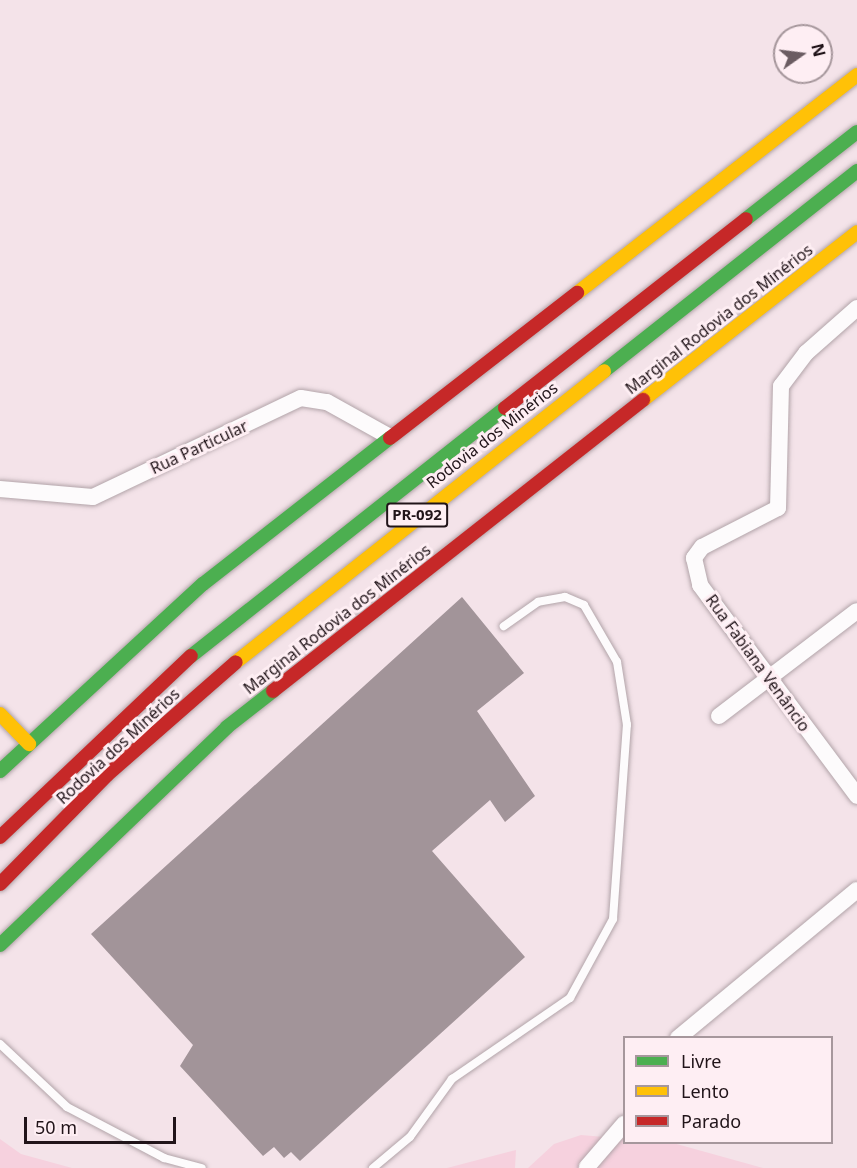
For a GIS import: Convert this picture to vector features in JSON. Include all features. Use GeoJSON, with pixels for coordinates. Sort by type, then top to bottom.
{"type":"FeatureCollection","features":[{"type":"Feature","properties":{"kind":"main road"},"geometry":{"type":"LineString","coordinates":[[0,771],[203,584],[857,75]]}},
{"type":"Feature","properties":{"kind":"main road","name":"Rodovia dos Minérios"},"geometry":{"type":"LineString","coordinates":[[0,837],[198,649],[857,132]]}},
{"type":"Feature","properties":{"kind":"main road","name":"Rodovia dos Minérios"},"geometry":{"type":"LineString","coordinates":[[0,884],[107,775],[229,667],[857,171]]}},
{"type":"Feature","properties":{"kind":"main road","name":"Marginal Rodovia dos Minérios"},"geometry":{"type":"LineString","coordinates":[[0,945],[227,727],[857,232]]}},
{"type":"Feature","properties":{"kind":"main road"},"geometry":{"type":"LineString","coordinates":[[0,714],[29,744]]}},
{"type":"Feature","properties":{"kind":"street","name":"Rua Fabiana Venâncio"},"geometry":{"type":"LineString","coordinates":[[857,308],[806,353],[782,386],[778,507],[702,548],[694,558],[700,585],[768,680],[857,796]]}},
{"type":"Feature","properties":{"kind":"street","name":"Rua Particular"},"geometry":{"type":"LineString","coordinates":[[0,489],[93,497],[301,398],[327,402],[390,437]]}},
{"type":"Feature","properties":{"kind":"street"},"geometry":{"type":"LineString","coordinates":[[719,716],[857,611]]}},
{"type":"Feature","properties":{"kind":"street"},"geometry":{"type":"LineString","coordinates":[[680,1036],[857,890]]}},
{"type":"Feature","properties":{"kind":"street"},"geometry":{"type":"LineString","coordinates":[[587,1167],[623,1125]]}},
{"type":"Feature","properties":{"kind":"lane"},"geometry":{"type":"LineString","coordinates":[[373,1168],[410,1137],[452,1079],[570,998],[613,919],[627,725],[617,662],[584,604],[565,597],[538,602],[504,626]]}},
{"type":"Feature","properties":{"kind":"lane"},"geometry":{"type":"LineString","coordinates":[[0,1044],[67,1107],[164,1158],[202,1168]]}},
{"type":"Feature","properties":{"kind":"shaded area"},"geometry":{"type":"Polygon","coordinates":[[[581,1135],[623,1139],[623,1144],[677,1144],[763,1168],[528,1168],[554,1144],[581,1135]]]}},
{"type":"Feature","properties":{"kind":"shaded area"},"geometry":{"type":"Polygon","coordinates":[[[0,1139],[21,1154],[72,1168],[0,1168],[0,1139]]]}},
{"type":"Feature","properties":{"kind":"shaded area"},"geometry":{"type":"Polygon","coordinates":[[[516,1150],[515,1168],[447,1168],[516,1150]]]}},
{"type":"Feature","properties":{"kind":"building"},"geometry":{"type":"Polygon","coordinates":[[[462,597],[524,673],[477,711],[535,796],[505,822],[490,800],[432,851],[525,957],[300,1161],[291,1152],[284,1158],[274,1147],[263,1156],[180,1066],[193,1045],[91,934],[462,597]]]}},
{"type":"Feature","properties":{"kind":"traffic: fast"},"geometry":{"type":"LineString","coordinates":[[746,219],[857,132]]}},
{"type":"Feature","properties":{"kind":"traffic: fast"},"geometry":{"type":"LineString","coordinates":[[604,371],[857,171]]}},
{"type":"Feature","properties":{"kind":"traffic: fast"},"geometry":{"type":"LineString","coordinates":[[191,656],[505,408]]}},
{"type":"Feature","properties":{"kind":"traffic: fast"},"geometry":{"type":"LineString","coordinates":[[0,771],[203,584],[390,438]]}},
{"type":"Feature","properties":{"kind":"traffic: fast"},"geometry":{"type":"LineString","coordinates":[[0,945],[227,727],[273,691]]}},
{"type":"Feature","properties":{"kind":"traffic: slow"},"geometry":{"type":"LineString","coordinates":[[577,293],[857,75]]}},
{"type":"Feature","properties":{"kind":"traffic: slow"},"geometry":{"type":"LineString","coordinates":[[643,400],[857,232]]}},
{"type":"Feature","properties":{"kind":"traffic: slow"},"geometry":{"type":"LineString","coordinates":[[236,662],[604,371]]}},
{"type":"Feature","properties":{"kind":"traffic: slow"},"geometry":{"type":"LineString","coordinates":[[0,714],[29,744]]}},
{"type":"Feature","properties":{"kind":"traffic: jam"},"geometry":{"type":"LineString","coordinates":[[505,408],[746,219]]}},
{"type":"Feature","properties":{"kind":"traffic: jam"},"geometry":{"type":"LineString","coordinates":[[390,438],[577,293]]}},
{"type":"Feature","properties":{"kind":"traffic: jam"},"geometry":{"type":"LineString","coordinates":[[273,691],[643,400]]}},
{"type":"Feature","properties":{"kind":"traffic: jam"},"geometry":{"type":"LineString","coordinates":[[0,837],[191,656]]}},
{"type":"Feature","properties":{"kind":"traffic: jam"},"geometry":{"type":"LineString","coordinates":[[0,884],[107,775],[236,662]]}}]}
